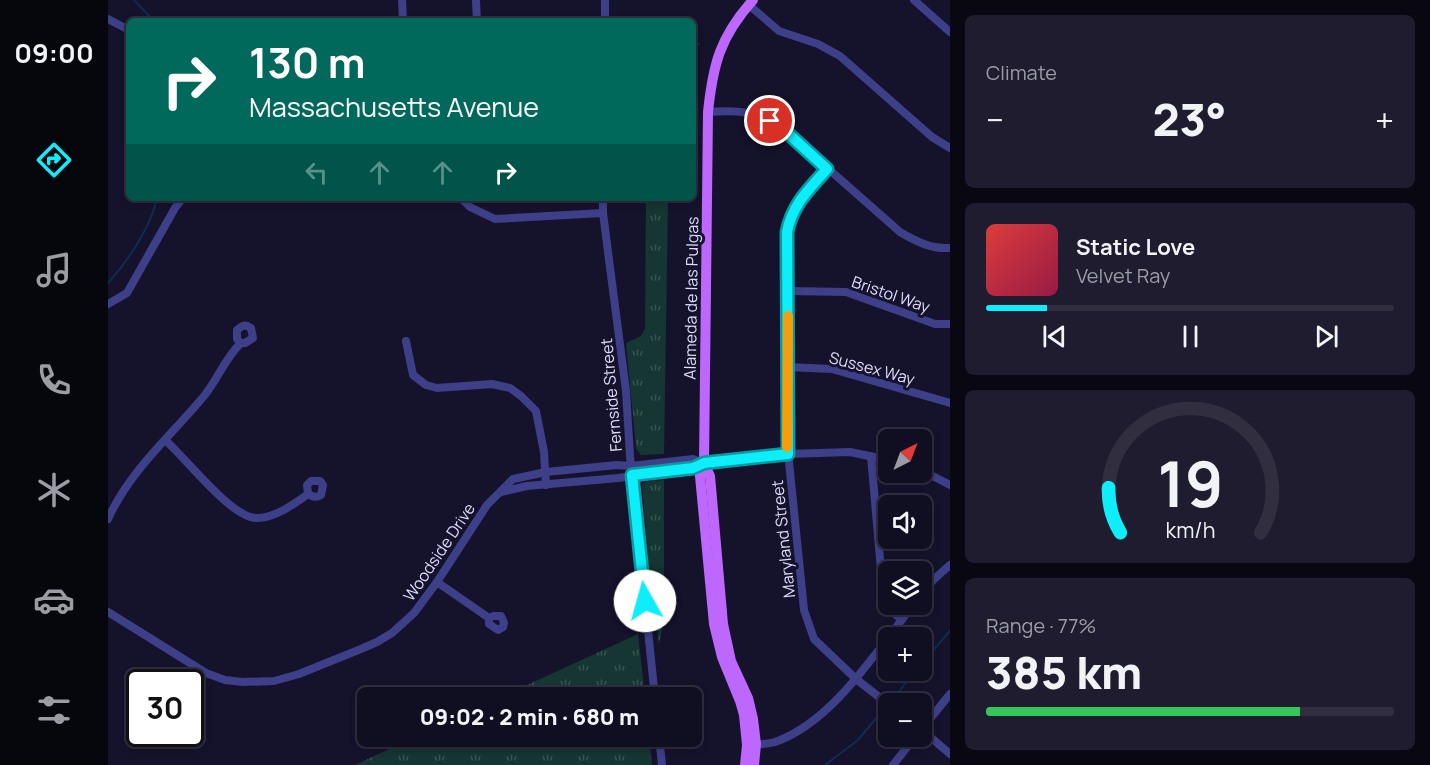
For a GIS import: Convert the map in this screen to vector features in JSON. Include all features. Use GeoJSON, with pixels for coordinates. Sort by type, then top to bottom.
{"type":"FeatureCollection","features":[{"type":"Feature","properties":{"kind":"main road","name":"Alameda de las Pulgas"},"geometry":{"type":"LineString","coordinates":[[751,2],[728,34],[718,56],[713,70],[708,112],[704,463],[700,476],[714,624],[722,657],[740,701],[754,765]]}},
{"type":"Feature","properties":{"kind":"main road","name":"Alameda de las Pulgas"},"geometry":{"type":"LineString","coordinates":[[745,765],[751,745]]}},
{"type":"Feature","properties":{"kind":"street"},"geometry":{"type":"LineString","coordinates":[[402,0],[403,18]]}},
{"type":"Feature","properties":{"kind":"street"},"geometry":{"type":"LineString","coordinates":[[476,0],[477,18]]}},
{"type":"Feature","properties":{"kind":"street"},"geometry":{"type":"LineString","coordinates":[[605,0],[605,18]]}},
{"type":"Feature","properties":{"kind":"street"},"geometry":{"type":"LineString","coordinates":[[914,0],[950,32]]}},
{"type":"Feature","properties":{"kind":"street"},"geometry":{"type":"LineString","coordinates":[[751,2],[779,31],[818,44],[840,56],[932,137],[950,148]]}},
{"type":"Feature","properties":{"kind":"street"},"geometry":{"type":"LineString","coordinates":[[108,19],[126,28]]}},
{"type":"Feature","properties":{"kind":"street"},"geometry":{"type":"LineString","coordinates":[[708,112],[757,114],[782,128],[900,232],[919,243],[938,249],[950,248]]}},
{"type":"Feature","properties":{"kind":"street","name":"Maryland Street"},"geometry":{"type":"LineString","coordinates":[[827,169],[798,202],[790,215],[787,232],[788,454],[804,610],[814,639],[856,679],[878,696]]}},
{"type":"Feature","properties":{"kind":"street"},"geometry":{"type":"LineString","coordinates":[[108,304],[127,293],[181,201]]}},
{"type":"Feature","properties":{"kind":"street"},"geometry":{"type":"LineString","coordinates":[[464,201],[470,207],[495,219],[603,213]]}},
{"type":"Feature","properties":{"kind":"street","name":"Fernside Street"},"geometry":{"type":"LineString","coordinates":[[603,201],[626,391],[631,466],[654,687]]}},
{"type":"Feature","properties":{"kind":"street","name":"Bristol Way"},"geometry":{"type":"LineString","coordinates":[[788,291],[846,292],[935,324],[950,324]]}},
{"type":"Feature","properties":{"kind":"street"},"geometry":{"type":"LineString","coordinates":[[406,341],[413,375],[426,385],[447,389],[492,384],[510,388],[536,411],[542,435],[546,485]]}},
{"type":"Feature","properties":{"kind":"street"},"geometry":{"type":"LineString","coordinates":[[108,519],[118,497],[131,478],[206,394],[240,342]]}},
{"type":"Feature","properties":{"kind":"street","name":"Sussex Way"},"geometry":{"type":"LineString","coordinates":[[787,367],[831,369],[950,403]]}},
{"type":"Feature","properties":{"kind":"street"},"geometry":{"type":"LineString","coordinates":[[165,440],[230,506],[244,515],[257,518],[272,514],[294,504],[308,494]]}},
{"type":"Feature","properties":{"kind":"street"},"geometry":{"type":"LineString","coordinates":[[499,492],[693,468],[704,463],[788,454],[850,452],[878,458]]}},
{"type":"Feature","properties":{"kind":"street"},"geometry":{"type":"LineString","coordinates":[[871,456],[883,592],[891,611],[902,620]]}},
{"type":"Feature","properties":{"kind":"street","name":"Woodside Drive"},"geometry":{"type":"LineString","coordinates":[[108,612],[206,673],[225,680],[274,681],[299,674],[377,642],[392,633],[414,613],[437,582],[475,521],[499,492],[513,480],[546,472],[617,465],[631,466],[693,459],[704,463]]}},
{"type":"Feature","properties":{"kind":"street"},"geometry":{"type":"LineString","coordinates":[[932,476],[950,485]]}},
{"type":"Feature","properties":{"kind":"street"},"geometry":{"type":"LineString","coordinates":[[108,499],[118,497]]}},
{"type":"Feature","properties":{"kind":"street"},"geometry":{"type":"LineString","coordinates":[[932,581],[950,565]]}},
{"type":"Feature","properties":{"kind":"street"},"geometry":{"type":"LineString","coordinates":[[437,582],[489,618]]}},
{"type":"Feature","properties":{"kind":"street"},"geometry":{"type":"LineString","coordinates":[[751,745],[774,742],[794,734],[831,706],[856,679],[906,615]]}},
{"type":"Feature","properties":{"kind":"street"},"geometry":{"type":"LineString","coordinates":[[932,716],[950,694]]}},
{"type":"Feature","properties":{"kind":"street"},"geometry":{"type":"LineString","coordinates":[[932,739],[950,754]]}},
{"type":"Feature","properties":{"kind":"street"},"geometry":{"type":"LineString","coordinates":[[660,747],[662,765]]}},
{"type":"Feature","properties":{"kind":"street"},"geometry":{"type":"LineString","coordinates":[[893,765],[907,747]]}},
{"type":"Feature","properties":{"kind":"green space"},"geometry":{"type":"Polygon","coordinates":[[[646,201],[668,201],[664,454],[641,455],[636,448],[626,343],[641,336],[645,329],[646,201]]]}},
{"type":"Feature","properties":{"kind":"green space"},"geometry":{"type":"Polygon","coordinates":[[[664,480],[664,620],[659,644],[653,584],[650,579],[642,484],[664,480]]]}},
{"type":"Feature","properties":{"kind":"green space"},"geometry":{"type":"Polygon","coordinates":[[[638,634],[644,687],[523,687],[638,634]]]}},
{"type":"Feature","properties":{"kind":"green space"},"geometry":{"type":"Polygon","coordinates":[[[393,747],[650,747],[652,765],[355,765],[393,747]]]}},
{"type":"Feature","properties":{"kind":"waterway"},"geometry":{"type":"LineString","coordinates":[[134,0],[151,18]]}},
{"type":"Feature","properties":{"kind":"waterway"},"geometry":{"type":"LineString","coordinates":[[108,283],[138,243],[150,220],[156,201]]}},
{"type":"Feature","properties":{"kind":"waterway"},"geometry":{"type":"LineString","coordinates":[[932,651],[950,631]]}},
{"type":"Feature","properties":{"kind":"waterway"},"geometry":{"type":"LineString","coordinates":[[898,693],[907,681]]}},
{"type":"Feature","properties":{"kind":"waterway"},"geometry":{"type":"LineString","coordinates":[[825,765],[858,740],[878,716]]}},
{"type":"Feature","properties":{"kind":"slow traffic"},"geometry":{"type":"LineString","coordinates":[[787,447],[788,316]]}},
{"type":"Feature","properties":{"kind":"route"},"geometry":{"type":"LineString","coordinates":[[645,601],[632,475],[693,468],[704,463],[788,454],[787,232],[790,215],[798,202],[827,169],[782,128],[770,121]]}}]}
